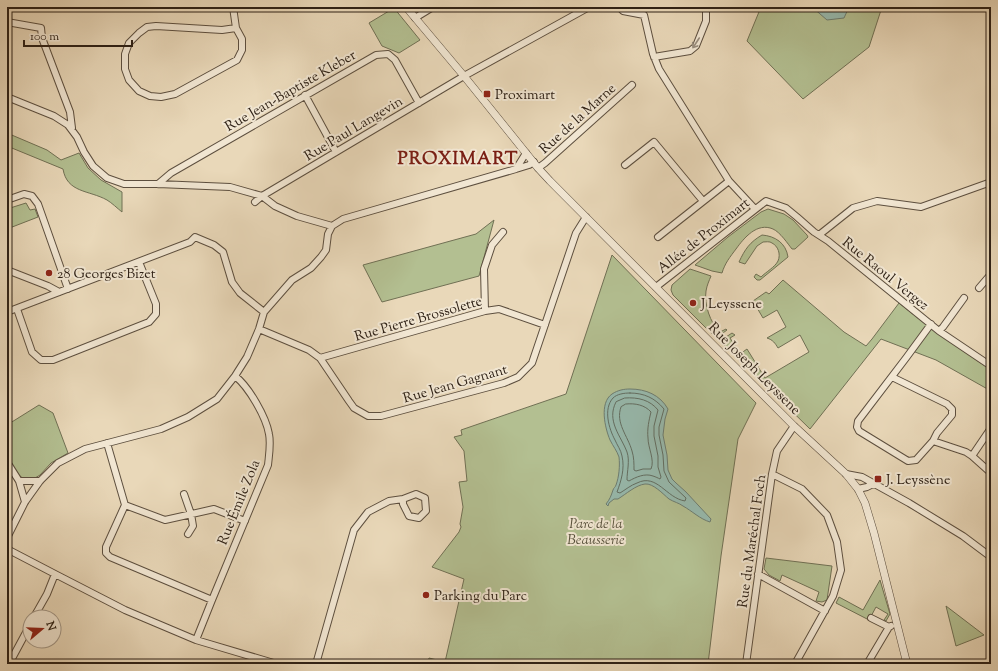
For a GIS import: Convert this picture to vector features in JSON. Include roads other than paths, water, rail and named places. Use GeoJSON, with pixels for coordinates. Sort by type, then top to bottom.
{"type":"FeatureCollection","features":[{"type":"Feature","properties":{"kind":"street"},"geometry":{"type":"LineString","coordinates":[[233,7],[236,28],[242,39],[242,50],[237,60],[175,94],[161,97],[150,96],[139,91],[129,80],[125,69],[125,54],[129,43],[138,33],[147,27],[156,26],[222,30],[236,28]]}},
{"type":"Feature","properties":{"kind":"street","name":"Rue Joseph Leyssene"},"geometry":{"type":"LineString","coordinates":[[406,7],[536,165],[794,426],[846,474],[858,489],[865,503],[874,533],[907,664]]}},
{"type":"Feature","properties":{"kind":"street"},"geometry":{"type":"LineString","coordinates":[[415,18],[433,7]]}},
{"type":"Feature","properties":{"kind":"street","name":"Rue Paul Langevin"},"geometry":{"type":"LineString","coordinates":[[255,202],[262,196],[464,76],[589,7]]}},
{"type":"Feature","properties":{"kind":"street"},"geometry":{"type":"LineString","coordinates":[[654,56],[690,51],[696,46],[706,21],[706,7]]}},
{"type":"Feature","properties":{"kind":"street"},"geometry":{"type":"LineString","coordinates":[[621,9],[644,15],[654,56],[659,69],[729,181],[755,209]]}},
{"type":"Feature","properties":{"kind":"street"},"geometry":{"type":"LineString","coordinates":[[7,22],[41,28],[42,38],[70,112],[72,130]]}},
{"type":"Feature","properties":{"kind":"street","name":"Rue Jean-Baptiste Kleber"},"geometry":{"type":"LineString","coordinates":[[158,184],[170,173],[376,55],[388,54],[395,60],[419,103]]}},
{"type":"Feature","properties":{"kind":"street","name":"Rue de la Marne"},"geometry":{"type":"LineString","coordinates":[[332,226],[343,219],[529,165],[545,163],[632,84]]}},
{"type":"Feature","properties":{"kind":"street"},"geometry":{"type":"LineString","coordinates":[[305,95],[336,152]]}},
{"type":"Feature","properties":{"kind":"street"},"geometry":{"type":"LineString","coordinates":[[7,97],[54,116],[68,125],[77,137],[93,166],[107,178],[124,184],[230,187],[262,196],[275,206],[298,216],[332,226],[328,234],[326,250],[321,258],[311,268],[292,280],[264,312],[259,329],[247,357],[236,376],[217,399],[188,417],[161,429],[85,449],[58,462],[40,481],[26,502],[7,538]]}},
{"type":"Feature","properties":{"kind":"street"},"geometry":{"type":"LineString","coordinates":[[625,165],[654,142],[703,201]]}},
{"type":"Feature","properties":{"kind":"street"},"geometry":{"type":"LineString","coordinates":[[516,170],[526,153]]}},
{"type":"Feature","properties":{"kind":"street"},"geometry":{"type":"LineString","coordinates":[[658,237],[729,181]]}},
{"type":"Feature","properties":{"kind":"street"},"geometry":{"type":"LineString","coordinates":[[819,235],[853,208],[877,201],[921,207],[991,182]]}},
{"type":"Feature","properties":{"kind":"street"},"geometry":{"type":"LineString","coordinates":[[7,200],[24,194],[32,196],[38,204],[68,289]]}},
{"type":"Feature","properties":{"kind":"street","name":"Allée de Proximart"},"geometry":{"type":"LineString","coordinates":[[656,287],[766,201]]}},
{"type":"Feature","properties":{"kind":"street","name":"Rue Raoul Vergez"},"geometry":{"type":"LineString","coordinates":[[766,201],[786,208],[797,216],[814,232],[828,241],[939,331],[991,366]]}},
{"type":"Feature","properties":{"kind":"street","name":"Rue Jean Gagnant"},"geometry":{"type":"LineString","coordinates":[[259,329],[309,350],[320,358],[354,408],[368,416],[381,416],[504,383],[518,377],[532,363],[576,233],[586,217]]}},
{"type":"Feature","properties":{"kind":"street"},"geometry":{"type":"LineString","coordinates":[[485,310],[484,269],[492,245],[503,232]]}},
{"type":"Feature","properties":{"kind":"street"},"geometry":{"type":"LineString","coordinates":[[7,312],[190,242],[195,237],[214,244],[223,252],[232,282],[240,293],[264,312]]}},
{"type":"Feature","properties":{"kind":"street"},"geometry":{"type":"LineString","coordinates":[[17,309],[32,352],[41,360],[53,360],[149,322],[156,314],[156,304],[139,262]]}},
{"type":"Feature","properties":{"kind":"street"},"geometry":{"type":"LineString","coordinates":[[7,270],[60,292]]}},
{"type":"Feature","properties":{"kind":"street"},"geometry":{"type":"LineString","coordinates":[[980,288],[991,274]]}},
{"type":"Feature","properties":{"kind":"street"},"geometry":{"type":"LineString","coordinates":[[939,331],[964,298]]}},
{"type":"Feature","properties":{"kind":"street","name":"Rue Pierre Brossolette"},"geometry":{"type":"LineString","coordinates":[[320,358],[485,310],[499,309],[545,325]]}},
{"type":"Feature","properties":{"kind":"street"},"geometry":{"type":"LineString","coordinates":[[892,377],[947,404],[952,409],[952,415],[937,433],[933,441],[916,460],[908,461],[859,431],[857,428],[858,421],[931,324]]}},
{"type":"Feature","properties":{"kind":"street","name":"Rue Émile Zola"},"geometry":{"type":"LineString","coordinates":[[196,640],[268,465],[270,449],[269,434],[264,418],[245,385],[236,376]]}},
{"type":"Feature","properties":{"kind":"street","name":"Rue du Maréchal Foch"},"geometry":{"type":"LineString","coordinates":[[746,664],[772,474],[777,451],[794,426]]}},
{"type":"Feature","properties":{"kind":"street"},"geometry":{"type":"LineString","coordinates":[[972,456],[991,428]]}},
{"type":"Feature","properties":{"kind":"street"},"geometry":{"type":"LineString","coordinates":[[933,441],[966,452],[991,474]]}},
{"type":"Feature","properties":{"kind":"street"},"geometry":{"type":"LineString","coordinates":[[107,443],[125,505],[106,547],[106,553],[110,557],[212,600]]}},
{"type":"Feature","properties":{"kind":"street"},"geometry":{"type":"LineString","coordinates":[[7,462],[19,481],[26,502]]}},
{"type":"Feature","properties":{"kind":"street"},"geometry":{"type":"LineString","coordinates":[[772,474],[802,489],[827,515],[837,542],[840,570],[833,596],[796,664]]}},
{"type":"Feature","properties":{"kind":"street"},"geometry":{"type":"LineString","coordinates":[[846,474],[862,477],[909,503],[963,536],[991,557]]}},
{"type":"Feature","properties":{"kind":"street"},"geometry":{"type":"LineString","coordinates":[[19,481],[40,481]]}},
{"type":"Feature","properties":{"kind":"street"},"geometry":{"type":"LineString","coordinates":[[858,489],[873,484]]}},
{"type":"Feature","properties":{"kind":"street"},"geometry":{"type":"LineString","coordinates":[[184,494],[191,514],[193,526],[188,534]]}},
{"type":"Feature","properties":{"kind":"street"},"geometry":{"type":"LineString","coordinates":[[316,664],[354,530],[368,512],[389,501],[403,499]]}},
{"type":"Feature","properties":{"kind":"street"},"geometry":{"type":"LineString","coordinates":[[125,505],[165,520],[214,509],[245,521]]}},
{"type":"Feature","properties":{"kind":"street"},"geometry":{"type":"LineString","coordinates":[[7,549],[124,610],[196,640],[277,664]]}},
{"type":"Feature","properties":{"kind":"street"},"geometry":{"type":"LineString","coordinates":[[39,609],[47,594],[55,574]]}},
{"type":"Feature","properties":{"kind":"street"},"geometry":{"type":"LineString","coordinates":[[758,574],[824,612]]}},
{"type":"Feature","properties":{"kind":"street"},"geometry":{"type":"LineString","coordinates":[[871,618],[889,627]]}},
{"type":"Feature","properties":{"kind":"street"},"geometry":{"type":"LineString","coordinates":[[867,664],[889,627],[897,624]]}},
{"type":"Feature","properties":{"kind":"street"},"geometry":{"type":"LineString","coordinates":[[9,664],[22,639]]}},
{"type":"Feature","properties":{"kind":"water"},"geometry":{"type":"Polygon","coordinates":[[[812,7],[849,7],[844,18],[827,20],[812,7]]]}},
{"type":"Feature","properties":{"kind":"water"},"geometry":{"type":"Polygon","coordinates":[[[621,390],[642,390],[652,394],[665,404],[668,409],[663,435],[668,470],[672,479],[711,519],[710,522],[669,499],[658,489],[648,484],[638,486],[618,499],[614,499],[608,506],[606,504],[616,485],[619,475],[619,457],[606,429],[604,409],[608,398],[612,394],[621,390]]]}},
{"type":"Feature","properties":{"kind":"place","name":"Proximart"},"geometry":{"type":"Point","coordinates":[487,94]}},
{"type":"Feature","properties":{"kind":"place","name":"28 Georges Bizet"},"geometry":{"type":"Point","coordinates":[49,273]}},
{"type":"Feature","properties":{"kind":"place","name":"J Leyssene"},"geometry":{"type":"Point","coordinates":[693,303]}},
{"type":"Feature","properties":{"kind":"place","name":"J. Leyssène"},"geometry":{"type":"Point","coordinates":[878,479]}},
{"type":"Feature","properties":{"kind":"place","name":"Parking du Parc"},"geometry":{"type":"Point","coordinates":[426,595]}},
{"type":"Feature","properties":{"kind":"district","name":"PROXIMART"},"geometry":{"type":"Point","coordinates":[458,158]}},
{"type":"Feature","properties":{"kind":"park label","name":"Parc de la Beausserie"},"geometry":{"type":"Point","coordinates":[596,532]}}]}
